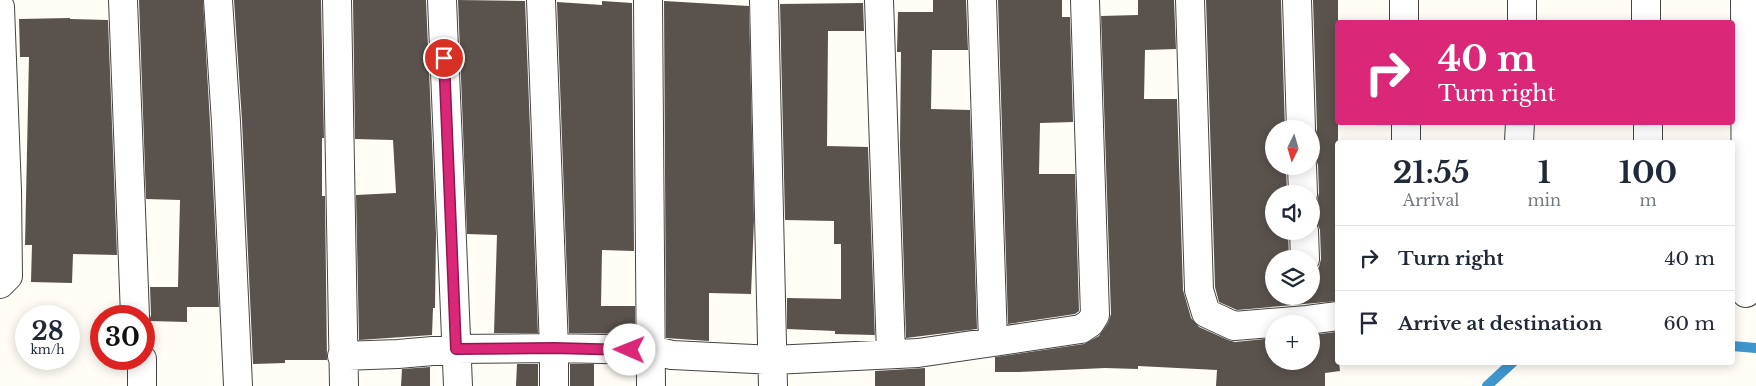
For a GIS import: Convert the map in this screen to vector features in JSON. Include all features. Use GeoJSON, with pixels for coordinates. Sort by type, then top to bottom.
{"type":"FeatureCollection","features":[{"type":"Feature","properties":{"kind":"street"},"geometry":{"type":"LineString","coordinates":[[123,0],[135,305]]}},
{"type":"Feature","properties":{"kind":"street"},"geometry":{"type":"LineString","coordinates":[[218,0],[226,122],[238,386]]}},
{"type":"Feature","properties":{"kind":"street"},"geometry":{"type":"LineString","coordinates":[[337,0],[344,386]]}},
{"type":"Feature","properties":{"kind":"street"},"geometry":{"type":"LineString","coordinates":[[442,0],[458,386]]}},
{"type":"Feature","properties":{"kind":"street"},"geometry":{"type":"LineString","coordinates":[[541,0],[554,386]]}},
{"type":"Feature","properties":{"kind":"street"},"geometry":{"type":"LineString","coordinates":[[648,0],[651,386]]}},
{"type":"Feature","properties":{"kind":"street"},"geometry":{"type":"LineString","coordinates":[[764,0],[773,373]]}},
{"type":"Feature","properties":{"kind":"street"},"geometry":{"type":"LineString","coordinates":[[879,0],[891,354]]}},
{"type":"Feature","properties":{"kind":"street"},"geometry":{"type":"LineString","coordinates":[[982,0],[993,342]]}},
{"type":"Feature","properties":{"kind":"street"},"geometry":{"type":"LineString","coordinates":[[342,356],[456,349],[554,348],[650,350],[773,373],[891,354],[918,353],[1081,329],[1090,323],[1095,314],[1085,0]]}},
{"type":"Feature","properties":{"kind":"street"},"geometry":{"type":"LineString","coordinates":[[1190,0],[1199,290],[1206,312],[1234,326],[1307,308],[1335,315]]}},
{"type":"Feature","properties":{"kind":"street"},"geometry":{"type":"LineString","coordinates":[[1298,0],[1301,120]]}},
{"type":"Feature","properties":{"kind":"street"},"geometry":{"type":"LineString","coordinates":[[1404,0],[1404,20]]}},
{"type":"Feature","properties":{"kind":"street"},"geometry":{"type":"LineString","coordinates":[[1522,0],[1522,20]]}},
{"type":"Feature","properties":{"kind":"street"},"geometry":{"type":"LineString","coordinates":[[1646,0],[1646,20]]}},
{"type":"Feature","properties":{"kind":"street"},"geometry":{"type":"LineString","coordinates":[[1745,0],[1745,294]]}},
{"type":"Feature","properties":{"kind":"street"},"geometry":{"type":"LineString","coordinates":[[0,7],[8,276],[0,284]]}},
{"type":"Feature","properties":{"kind":"street"},"geometry":{"type":"LineString","coordinates":[[1406,125],[1406,140]]}},
{"type":"Feature","properties":{"kind":"street"},"geometry":{"type":"LineString","coordinates":[[1520,125],[1520,140]]}},
{"type":"Feature","properties":{"kind":"street"},"geometry":{"type":"LineString","coordinates":[[1648,125],[1648,140]]}},
{"type":"Feature","properties":{"kind":"street"},"geometry":{"type":"LineString","coordinates":[[142,370],[142,386]]}},
{"type":"Feature","properties":{"kind":"building"},"geometry":{"type":"Polygon","coordinates":[[[139,0],[203,0],[219,307],[187,307],[187,322],[155,321],[155,305],[151,305],[150,287],[178,287],[180,200],[146,199],[139,0]]]}},
{"type":"Feature","properties":{"kind":"building"},"geometry":{"type":"Polygon","coordinates":[[[234,0],[321,0],[324,138],[322,138],[322,196],[325,196],[327,360],[285,360],[285,363],[253,364],[242,121],[234,0]]]}},
{"type":"Feature","properties":{"kind":"building"},"geometry":{"type":"Polygon","coordinates":[[[353,0],[426,0],[436,234],[435,308],[433,308],[432,335],[359,340],[356,195],[396,193],[393,140],[355,139],[353,0]]]}},
{"type":"Feature","properties":{"kind":"building"},"geometry":{"type":"Polygon","coordinates":[[[458,0],[525,1],[538,333],[494,333],[497,235],[467,234],[458,0]]]}},
{"type":"Feature","properties":{"kind":"building"},"geometry":{"type":"Polygon","coordinates":[[[933,0],[966,0],[968,50],[932,50],[931,109],[970,110],[977,329],[906,338],[900,145],[901,52],[897,52],[898,12],[933,12],[933,0]]]}},
{"type":"Feature","properties":{"kind":"building"},"geometry":{"type":"Polygon","coordinates":[[[998,0],[1062,0],[1062,17],[1070,17],[1073,122],[1040,123],[1039,174],[1075,174],[1079,311],[1075,314],[1008,324],[998,0]]]}},
{"type":"Feature","properties":{"kind":"building"},"geometry":{"type":"Polygon","coordinates":[[[1138,0],[1174,0],[1176,49],[1145,50],[1144,99],[1177,99],[1183,290],[1191,318],[1199,327],[1235,342],[1265,339],[1265,370],[1320,370],[1320,334],[1335,332],[1335,365],[1339,365],[1340,371],[1325,373],[1325,386],[1216,386],[1217,370],[1138,366],[1138,369],[1105,368],[995,372],[995,357],[1084,344],[1099,336],[1108,323],[1111,314],[1101,16],[1138,15],[1138,0]]]}},
{"type":"Feature","properties":{"kind":"building"},"geometry":{"type":"Polygon","coordinates":[[[1206,0],[1281,0],[1285,120],[1265,120],[1265,175],[1286,175],[1287,185],[1265,185],[1265,240],[1288,240],[1289,250],[1265,250],[1265,305],[1293,305],[1237,310],[1219,302],[1215,287],[1206,0]]]}},
{"type":"Feature","properties":{"kind":"building"},"geometry":{"type":"Polygon","coordinates":[[[1313,0],[1338,0],[1338,20],[1335,20],[1335,125],[1338,125],[1338,140],[1335,140],[1335,301],[1320,303],[1321,259],[1318,175],[1320,175],[1320,120],[1317,120],[1313,0]]]}},
{"type":"Feature","properties":{"kind":"building"},"geometry":{"type":"Polygon","coordinates":[[[602,1],[632,3],[634,251],[602,250],[601,306],[635,306],[635,334],[569,333],[557,2],[602,5],[602,1]]]}},
{"type":"Feature","properties":{"kind":"building"},"geometry":{"type":"Polygon","coordinates":[[[664,1],[749,6],[754,220],[751,294],[709,293],[709,341],[666,338],[664,1]]]}},
{"type":"Feature","properties":{"kind":"building"},"geometry":{"type":"Polygon","coordinates":[[[863,3],[864,31],[828,31],[827,146],[868,147],[875,335],[835,334],[835,331],[787,329],[787,298],[841,299],[841,244],[834,244],[834,221],[785,220],[780,4],[863,3]]]}},
{"type":"Feature","properties":{"kind":"building"},"geometry":{"type":"Polygon","coordinates":[[[70,18],[108,20],[117,255],[73,254],[72,283],[31,282],[32,245],[25,245],[29,57],[20,57],[19,19],[70,18]]]}},
{"type":"Feature","properties":{"kind":"building"},"geometry":{"type":"Polygon","coordinates":[[[517,364],[538,364],[538,386],[516,386],[517,364]]]}},
{"type":"Feature","properties":{"kind":"building"},"geometry":{"type":"Polygon","coordinates":[[[570,364],[594,364],[594,386],[570,386],[570,364]]]}},
{"type":"Feature","properties":{"kind":"building"},"geometry":{"type":"Polygon","coordinates":[[[430,367],[430,386],[401,386],[402,369],[430,367]]]}},
{"type":"Feature","properties":{"kind":"building"},"geometry":{"type":"Polygon","coordinates":[[[925,368],[925,386],[875,386],[875,371],[925,368]]]}},
{"type":"Feature","properties":{"kind":"waterway"},"geometry":{"type":"LineString","coordinates":[[1735,346],[1756,348]]}},
{"type":"Feature","properties":{"kind":"waterway"},"geometry":{"type":"LineString","coordinates":[[1487,386],[1510,365]]}},
{"type":"Feature","properties":{"kind":"route"},"geometry":{"type":"LineString","coordinates":[[444,58],[456,349],[554,348],[630,350]]}}]}
